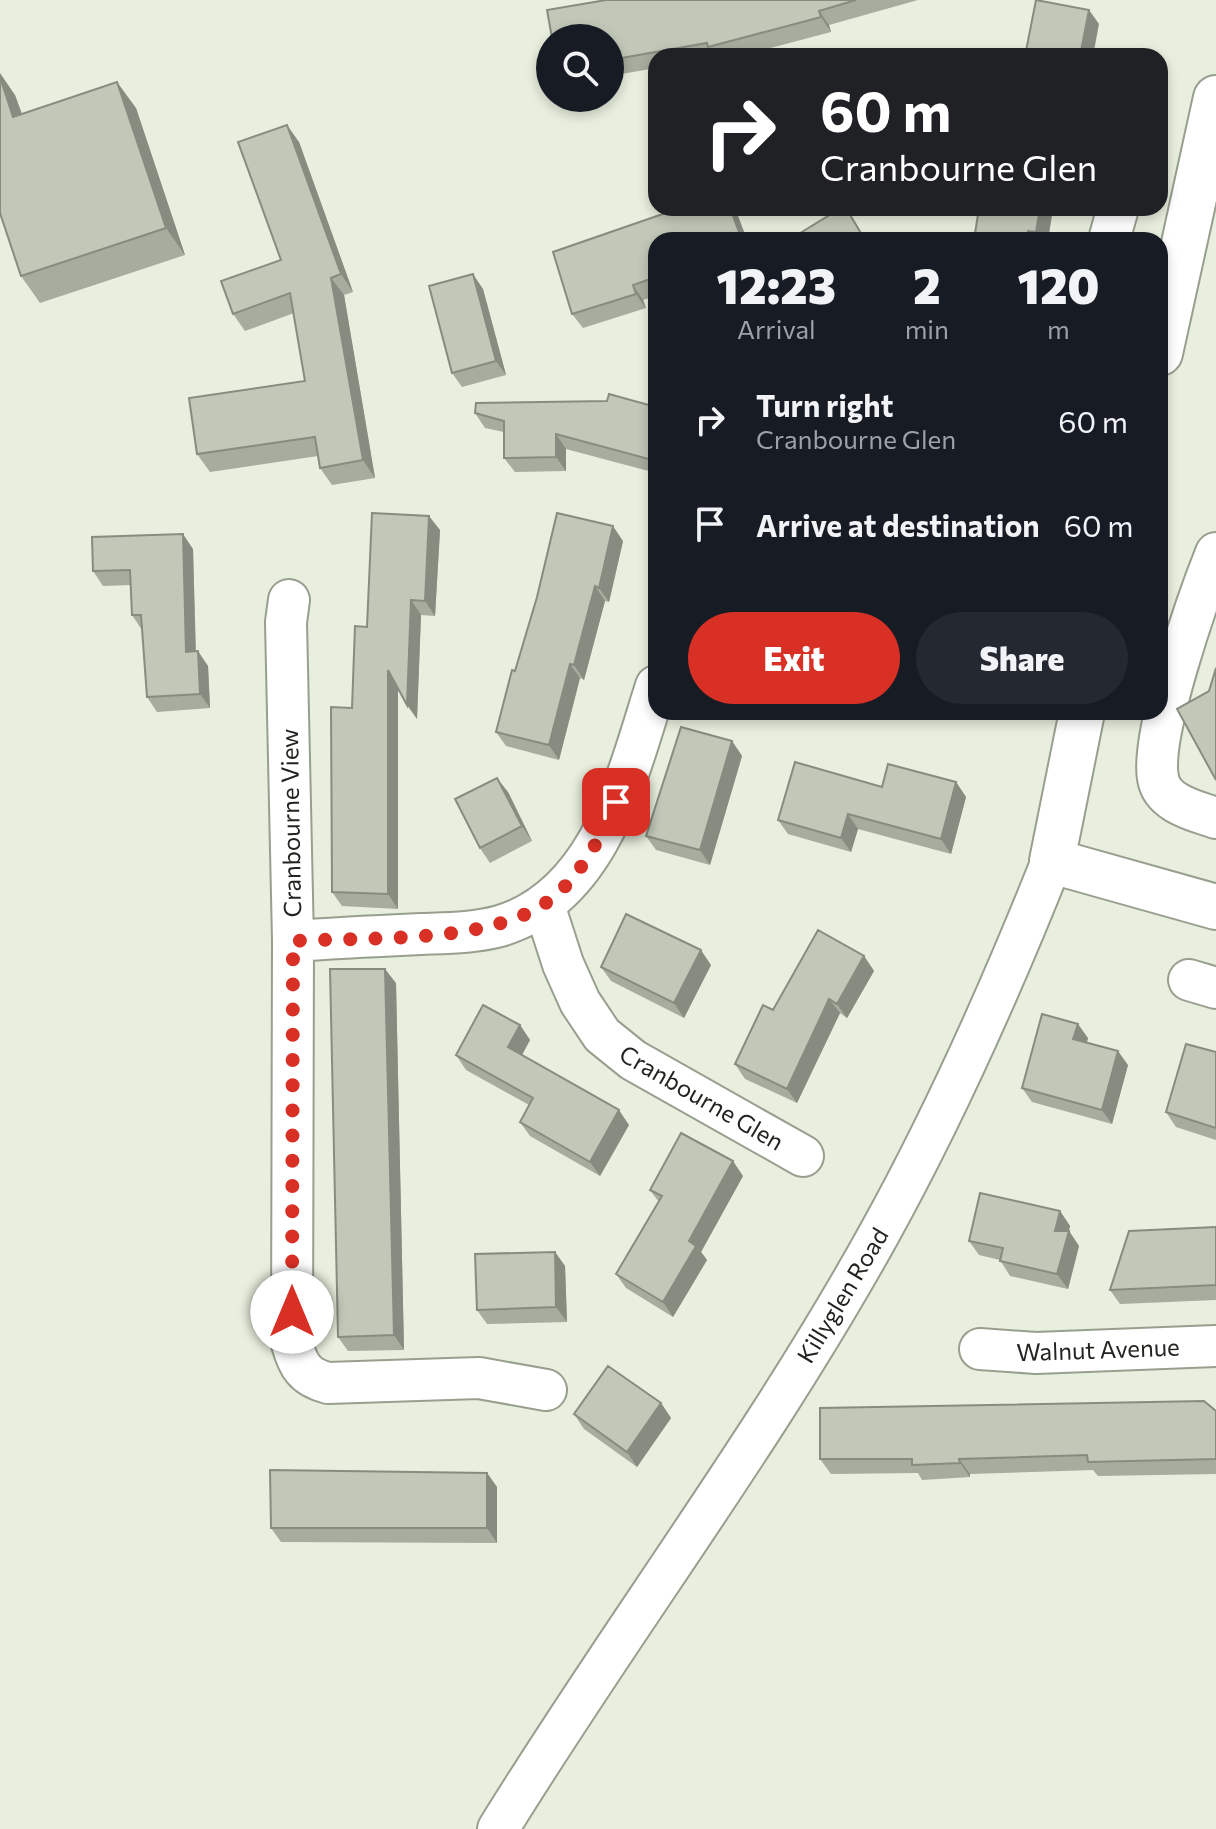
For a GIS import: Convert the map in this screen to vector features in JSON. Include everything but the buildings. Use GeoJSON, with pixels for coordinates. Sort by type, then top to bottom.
{"type":"FeatureCollection","features":[{"type":"Feature","properties":{"kind":"street"},"geometry":{"type":"LineString","coordinates":[[1168,317],[1216,98]]}},
{"type":"Feature","properties":{"kind":"street"},"geometry":{"type":"LineString","coordinates":[[1168,705],[1201,590],[1216,553]]}},
{"type":"Feature","properties":{"kind":"street","name":"Cranbourne View"},"geometry":{"type":"LineString","coordinates":[[289,600],[286,622],[293,941],[292,1344],[298,1366],[313,1379],[328,1383],[479,1378],[546,1390]]}},
{"type":"Feature","properties":{"kind":"street"},"geometry":{"type":"LineString","coordinates":[[293,941],[458,932],[500,926],[544,905],[587,859],[605,829],[648,711]]}},
{"type":"Feature","properties":{"kind":"street","name":"Killyglen Road"},"geometry":{"type":"LineString","coordinates":[[498,1829],[766,1421],[879,1235],[967,1067],[1052,861],[1080,720]]}},
{"type":"Feature","properties":{"kind":"street"},"geometry":{"type":"LineString","coordinates":[[1164,720],[1158,780],[1166,794],[1181,806],[1216,818]]}},
{"type":"Feature","properties":{"kind":"street"},"geometry":{"type":"LineString","coordinates":[[1052,861],[1216,907]]}},
{"type":"Feature","properties":{"kind":"street","name":"Cranbourne Glen"},"geometry":{"type":"LineString","coordinates":[[544,905],[568,977],[602,1035],[633,1060],[803,1156]]}},
{"type":"Feature","properties":{"kind":"street","name":"Walnut Avenue"},"geometry":{"type":"LineString","coordinates":[[980,1349],[1036,1353],[1216,1346]]}},
{"type":"Feature","properties":{"kind":"route"},"geometry":{"type":"LineString","coordinates":[[292,1312],[293,941],[458,932],[500,926],[544,905],[587,859],[605,829],[616,802]]}}]}
